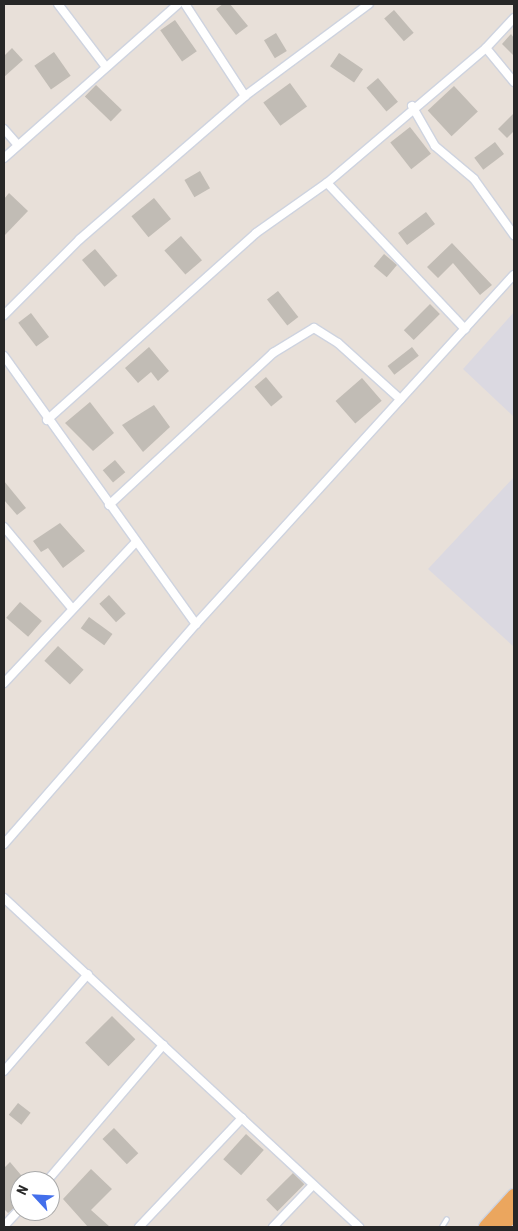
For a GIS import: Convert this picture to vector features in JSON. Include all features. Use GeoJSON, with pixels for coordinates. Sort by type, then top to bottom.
{"type":"FeatureCollection","features":[{"type":"Feature","properties":{"kind":"highway"},"geometry":{"type":"LineString","coordinates":[[486,1227],[514,1196]]}},
{"type":"Feature","properties":{"kind":"street"},"geometry":{"type":"LineString","coordinates":[[58,4],[106,67]]}},
{"type":"Feature","properties":{"kind":"street"},"geometry":{"type":"LineString","coordinates":[[4,158],[17,144],[178,4]]}},
{"type":"Feature","properties":{"kind":"street"},"geometry":{"type":"LineString","coordinates":[[184,4],[245,96]]}},
{"type":"Feature","properties":{"kind":"street"},"geometry":{"type":"LineString","coordinates":[[4,315],[80,239],[245,96],[369,4]]}},
{"type":"Feature","properties":{"kind":"street"},"geometry":{"type":"LineString","coordinates":[[47,420],[256,232],[327,183],[412,106],[486,48],[514,18]]}},
{"type":"Feature","properties":{"kind":"street"},"geometry":{"type":"LineString","coordinates":[[486,48],[514,82]]}},
{"type":"Feature","properties":{"kind":"street"},"geometry":{"type":"LineString","coordinates":[[412,106],[435,146],[474,179],[514,234]]}},
{"type":"Feature","properties":{"kind":"street"},"geometry":{"type":"LineString","coordinates":[[4,129],[17,144]]}},
{"type":"Feature","properties":{"kind":"street"},"geometry":{"type":"LineString","coordinates":[[327,183],[465,329]]}},
{"type":"Feature","properties":{"kind":"street"},"geometry":{"type":"LineString","coordinates":[[4,844],[196,624],[514,275]]}},
{"type":"Feature","properties":{"kind":"street"},"geometry":{"type":"LineString","coordinates":[[109,505],[273,353],[314,328],[338,343],[400,399]]}},
{"type":"Feature","properties":{"kind":"street"},"geometry":{"type":"LineString","coordinates":[[4,356],[47,420],[196,624]]}},
{"type":"Feature","properties":{"kind":"street"},"geometry":{"type":"LineString","coordinates":[[4,527],[71,607]]}},
{"type":"Feature","properties":{"kind":"street"},"geometry":{"type":"LineString","coordinates":[[4,542],[10,536]]}},
{"type":"Feature","properties":{"kind":"street"},"geometry":{"type":"LineString","coordinates":[[4,683],[71,607],[136,542]]}},
{"type":"Feature","properties":{"kind":"street"},"geometry":{"type":"LineString","coordinates":[[4,898],[359,1227]]}},
{"type":"Feature","properties":{"kind":"street"},"geometry":{"type":"LineString","coordinates":[[4,1071],[88,974]]}},
{"type":"Feature","properties":{"kind":"street"},"geometry":{"type":"LineString","coordinates":[[56,1171],[163,1044]]}},
{"type":"Feature","properties":{"kind":"street"},"geometry":{"type":"LineString","coordinates":[[139,1227],[242,1118]]}},
{"type":"Feature","properties":{"kind":"street"},"geometry":{"type":"LineString","coordinates":[[273,1227],[314,1185]]}},
{"type":"Feature","properties":{"kind":"lane"},"geometry":{"type":"LineString","coordinates":[[442,1227],[447,1219]]}},
{"type":"Feature","properties":{"kind":"shaded area"},"geometry":{"type":"Polygon","coordinates":[[[514,312],[514,417],[463,369],[514,312]]]}},
{"type":"Feature","properties":{"kind":"shaded area"},"geometry":{"type":"Polygon","coordinates":[[[514,477],[514,647],[428,569],[514,477]]]}},
{"type":"Feature","properties":{"kind":"building"},"geometry":{"type":"Polygon","coordinates":[[[223,4],[230,4],[248,26],[236,35],[216,9],[223,4]]]}},
{"type":"Feature","properties":{"kind":"building"},"geometry":{"type":"Polygon","coordinates":[[[394,10],[414,33],[404,41],[384,19],[394,10]]]}},
{"type":"Feature","properties":{"kind":"building"},"geometry":{"type":"Polygon","coordinates":[[[175,20],[197,51],[182,61],[160,30],[175,20]]]}},
{"type":"Feature","properties":{"kind":"building"},"geometry":{"type":"Polygon","coordinates":[[[276,33],[287,51],[275,58],[264,40],[276,33]]]}},
{"type":"Feature","properties":{"kind":"building"},"geometry":{"type":"Polygon","coordinates":[[[511,34],[514,38],[514,56],[502,44],[511,34]]]}},
{"type":"Feature","properties":{"kind":"building"},"geometry":{"type":"Polygon","coordinates":[[[12,48],[23,60],[4,77],[4,56],[12,48]]]}},
{"type":"Feature","properties":{"kind":"building"},"geometry":{"type":"Polygon","coordinates":[[[54,52],[71,76],[51,90],[34,66],[54,52]]]}},
{"type":"Feature","properties":{"kind":"building"},"geometry":{"type":"Polygon","coordinates":[[[339,53],[363,69],[354,82],[330,66],[339,53]]]}},
{"type":"Feature","properties":{"kind":"building"},"geometry":{"type":"Polygon","coordinates":[[[378,78],[398,102],[386,111],[367,88],[378,78]]]}},
{"type":"Feature","properties":{"kind":"building"},"geometry":{"type":"Polygon","coordinates":[[[290,83],[307,106],[280,126],[263,102],[290,83]]]}},
{"type":"Feature","properties":{"kind":"building"},"geometry":{"type":"Polygon","coordinates":[[[96,85],[122,110],[111,122],[85,97],[96,85]]]}},
{"type":"Feature","properties":{"kind":"building"},"geometry":{"type":"Polygon","coordinates":[[[454,86],[478,112],[452,136],[428,111],[454,86]]]}},
{"type":"Feature","properties":{"kind":"building"},"geometry":{"type":"Polygon","coordinates":[[[514,113],[514,131],[507,138],[498,129],[514,113]]]}},
{"type":"Feature","properties":{"kind":"building"},"geometry":{"type":"Polygon","coordinates":[[[410,127],[431,154],[411,169],[390,142],[410,127]]]}},
{"type":"Feature","properties":{"kind":"building"},"geometry":{"type":"Polygon","coordinates":[[[495,142],[504,154],[483,170],[474,158],[495,142]]]}},
{"type":"Feature","properties":{"kind":"building"},"geometry":{"type":"Polygon","coordinates":[[[200,171],[210,188],[194,197],[184,180],[200,171]]]}},
{"type":"Feature","properties":{"kind":"building"},"geometry":{"type":"Polygon","coordinates":[[[9,193],[28,211],[4,236],[4,199],[9,193]]]}},
{"type":"Feature","properties":{"kind":"building"},"geometry":{"type":"Polygon","coordinates":[[[154,198],[171,219],[148,237],[131,216],[154,198]]]}},
{"type":"Feature","properties":{"kind":"building"},"geometry":{"type":"Polygon","coordinates":[[[426,212],[435,224],[407,245],[398,233],[426,212]]]}},
{"type":"Feature","properties":{"kind":"building"},"geometry":{"type":"Polygon","coordinates":[[[181,236],[202,260],[185,275],[164,250],[181,236]]]}},
{"type":"Feature","properties":{"kind":"building"},"geometry":{"type":"Polygon","coordinates":[[[452,243],[492,285],[480,295],[453,263],[438,278],[427,267],[452,243]]]}},
{"type":"Feature","properties":{"kind":"building"},"geometry":{"type":"Polygon","coordinates":[[[95,249],[117,276],[104,287],[82,260],[95,249]]]}},
{"type":"Feature","properties":{"kind":"building"},"geometry":{"type":"Polygon","coordinates":[[[384,254],[397,265],[387,277],[374,266],[384,254]]]}},
{"type":"Feature","properties":{"kind":"building"},"geometry":{"type":"Polygon","coordinates":[[[278,291],[298,317],[287,326],[267,300],[278,291]]]}},
{"type":"Feature","properties":{"kind":"building"},"geometry":{"type":"Polygon","coordinates":[[[430,304],[440,314],[414,340],[404,330],[430,304]]]}},
{"type":"Feature","properties":{"kind":"building"},"geometry":{"type":"Polygon","coordinates":[[[31,313],[49,337],[36,347],[18,323],[31,313]]]}},
{"type":"Feature","properties":{"kind":"building"},"geometry":{"type":"Polygon","coordinates":[[[149,347],[169,371],[158,381],[151,372],[138,383],[125,368],[149,347]]]}},
{"type":"Feature","properties":{"kind":"building"},"geometry":{"type":"Polygon","coordinates":[[[412,347],[419,356],[394,375],[388,366],[412,347]]]}},
{"type":"Feature","properties":{"kind":"building"},"geometry":{"type":"Polygon","coordinates":[[[266,377],[283,397],[271,407],[255,387],[266,377]]]}},
{"type":"Feature","properties":{"kind":"building"},"geometry":{"type":"Polygon","coordinates":[[[362,378],[382,401],[355,424],[336,401],[362,378]]]}},
{"type":"Feature","properties":{"kind":"building"},"geometry":{"type":"Polygon","coordinates":[[[90,402],[114,433],[93,451],[65,423],[90,402]]]}},
{"type":"Feature","properties":{"kind":"building"},"geometry":{"type":"Polygon","coordinates":[[[154,405],[170,427],[143,452],[122,425],[154,405]]]}},
{"type":"Feature","properties":{"kind":"building"},"geometry":{"type":"Polygon","coordinates":[[[115,460],[125,472],[113,483],[103,470],[115,460]]]}},
{"type":"Feature","properties":{"kind":"building"},"geometry":{"type":"Polygon","coordinates":[[[4,481],[26,508],[17,515],[4,500],[4,481]]]}},
{"type":"Feature","properties":{"kind":"building"},"geometry":{"type":"Polygon","coordinates":[[[60,523],[85,551],[63,568],[48,548],[41,552],[33,541],[60,523]]]}},
{"type":"Feature","properties":{"kind":"building"},"geometry":{"type":"Polygon","coordinates":[[[109,595],[126,614],[116,622],[99,604],[109,595]]]}},
{"type":"Feature","properties":{"kind":"building"},"geometry":{"type":"Polygon","coordinates":[[[20,602],[42,621],[28,637],[6,618],[20,602]]]}},
{"type":"Feature","properties":{"kind":"building"},"geometry":{"type":"Polygon","coordinates":[[[89,617],[112,634],[104,645],[81,628],[89,617]]]}},
{"type":"Feature","properties":{"kind":"building"},"geometry":{"type":"Polygon","coordinates":[[[58,646],[84,670],[70,684],[44,661],[58,646]]]}},
{"type":"Feature","properties":{"kind":"building"},"geometry":{"type":"Polygon","coordinates":[[[112,1016],[135,1039],[108,1066],[85,1043],[112,1016]]]}},
{"type":"Feature","properties":{"kind":"building"},"geometry":{"type":"Polygon","coordinates":[[[18,1103],[31,1113],[21,1125],[9,1115],[18,1103]]]}},
{"type":"Feature","properties":{"kind":"building"},"geometry":{"type":"Polygon","coordinates":[[[114,1128],[138,1153],[127,1164],[102,1139],[114,1128]]]}},
{"type":"Feature","properties":{"kind":"building"},"geometry":{"type":"Polygon","coordinates":[[[246,1134],[264,1150],[241,1175],[223,1159],[246,1134]]]}},
{"type":"Feature","properties":{"kind":"building"},"geometry":{"type":"Polygon","coordinates":[[[10,1162],[18,1171],[10,1171],[10,1212],[8,1213],[4,1209],[4,1168],[10,1162]]]}},
{"type":"Feature","properties":{"kind":"building"},"geometry":{"type":"Polygon","coordinates":[[[91,1169],[112,1189],[91,1210],[110,1227],[88,1227],[63,1199],[91,1169]]]}},
{"type":"Feature","properties":{"kind":"building"},"geometry":{"type":"Polygon","coordinates":[[[293,1173],[304,1184],[277,1211],[266,1200],[293,1173]]]}}]}
